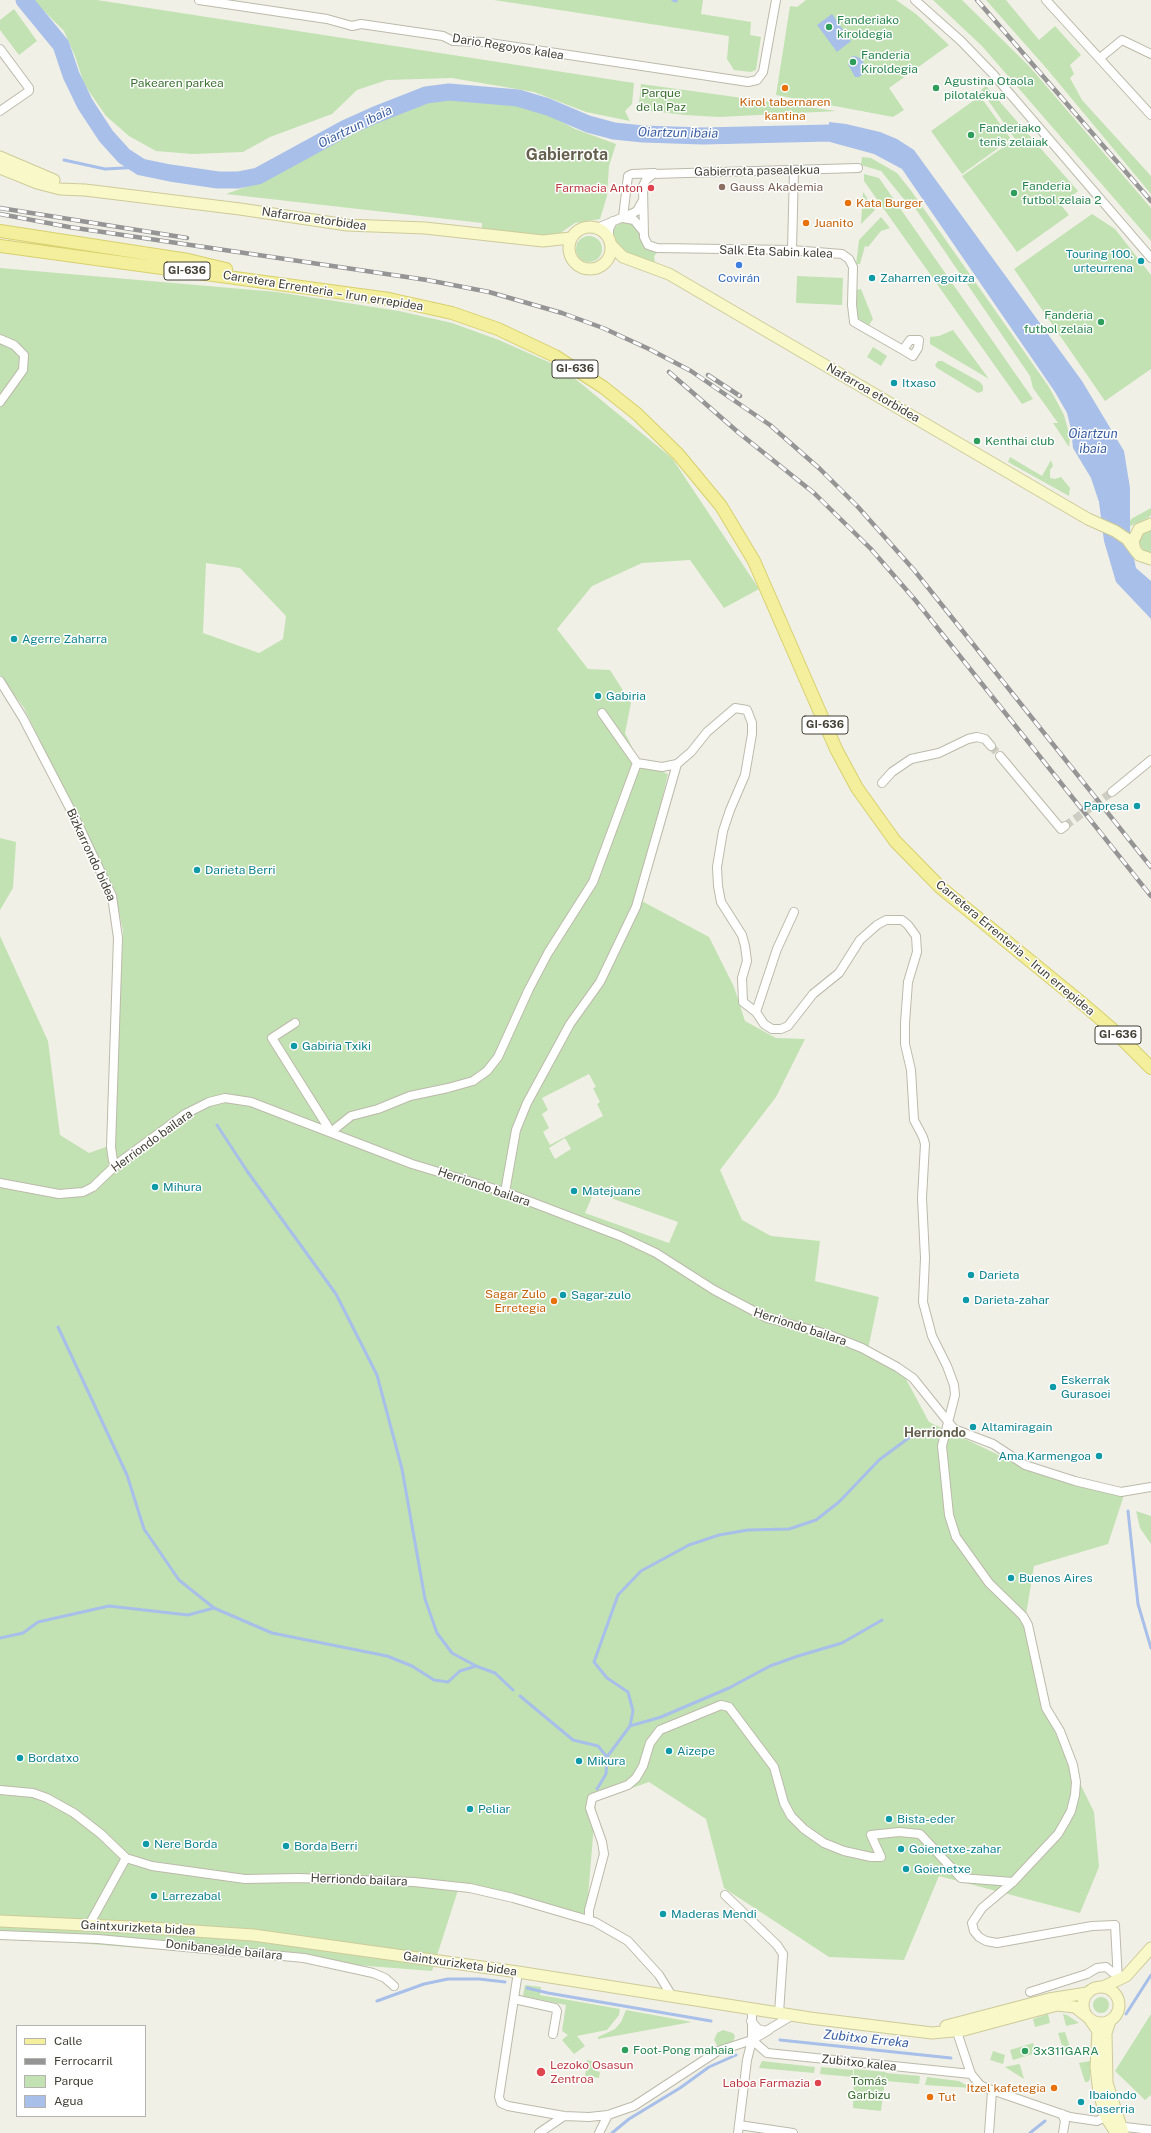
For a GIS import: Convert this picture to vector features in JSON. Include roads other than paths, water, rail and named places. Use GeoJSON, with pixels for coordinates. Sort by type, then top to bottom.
{"type":"FeatureCollection","features":[{"type":"Feature","properties":{"kind":"main road","name":"Nafarroa etorbidea"},"geometry":{"type":"LineString","coordinates":[[0,157],[43,177],[85,190]]}},
{"type":"Feature","properties":{"kind":"main road","name":"Nafarroa etorbidea"},"geometry":{"type":"LineString","coordinates":[[0,168],[37,183],[60,189],[85,190],[347,225],[425,228],[543,241],[558,246],[569,253],[577,265],[583,268],[597,268],[614,259],[629,259]]}},
{"type":"Feature","properties":{"kind":"main road","name":"Nafarroa etorbidea"},"geometry":{"type":"LineString","coordinates":[[543,241],[570,238],[582,228],[597,228],[610,241],[616,252],[629,259],[669,274],[1088,519],[1115,531],[1126,539],[1135,550],[1149,560]]}},
{"type":"Feature","properties":{"kind":"main road"},"geometry":{"type":"LineString","coordinates":[[0,231],[188,260],[281,284]]}},
{"type":"Feature","properties":{"kind":"main road"},"geometry":{"type":"LineString","coordinates":[[569,253],[570,238]]}},
{"type":"Feature","properties":{"kind":"main road"},"geometry":{"type":"LineString","coordinates":[[606,262],[611,252],[610,241]]}},
{"type":"Feature","properties":{"kind":"main road","name":"Carretera Errenteria – Irun errepidea"},"geometry":{"type":"LineString","coordinates":[[0,246],[389,299],[452,313],[498,329],[555,356],[603,387],[637,414],[678,454],[721,506],[754,561],[836,749],[857,788],[896,841],[941,888],[1083,1004],[1151,1068]]}},
{"type":"Feature","properties":{"kind":"main road","name":"Nafarroa etorbidea"},"geometry":{"type":"LineString","coordinates":[[1115,531],[1147,525]]}},
{"type":"Feature","properties":{"kind":"main road"},"geometry":{"type":"LineString","coordinates":[[1135,550],[1133,541],[1147,525]]}},
{"type":"Feature","properties":{"kind":"main road","name":"Gaintxurizketa bidea"},"geometry":{"type":"LineString","coordinates":[[0,1920],[253,1936],[518,1972],[776,2013],[918,2031]]}},
{"type":"Feature","properties":{"kind":"main road"},"geometry":{"type":"LineString","coordinates":[[1118,2000],[1121,1991],[1151,1948]]}},
{"type":"Feature","properties":{"kind":"main road"},"geometry":{"type":"LineString","coordinates":[[918,2031],[944,2027],[1049,1999],[1087,1993],[1094,1988],[1103,1987],[1131,1972],[1147,1955]]}},
{"type":"Feature","properties":{"kind":"main road"},"geometry":{"type":"LineString","coordinates":[[1103,1987],[1113,1991],[1118,2000],[1119,2009],[1110,2021],[1106,2033],[1106,2078],[1111,2102],[1120,2131]]}},
{"type":"Feature","properties":{"kind":"main road"},"geometry":{"type":"LineString","coordinates":[[1087,1993],[1083,2002],[1088,2018],[1101,2024],[1110,2021]]}},
{"type":"Feature","properties":{"kind":"main road"},"geometry":{"type":"LineString","coordinates":[[918,2031],[956,2031],[1058,2005],[1075,2007],[1088,2018],[1098,2031],[1096,2074],[1103,2110],[1120,2131]]}},
{"type":"Feature","properties":{"kind":"street","name":"Dario Regoyos kalea"},"geometry":{"type":"LineString","coordinates":[[198,0],[327,19],[352,26],[361,24],[443,36],[453,41],[483,42],[580,58],[596,58],[748,82],[757,80],[762,75],[776,0]]}},
{"type":"Feature","properties":{"kind":"street"},"geometry":{"type":"LineString","coordinates":[[915,0],[962,40],[1151,258]]}},
{"type":"Feature","properties":{"kind":"street"},"geometry":{"type":"LineString","coordinates":[[1046,0],[1151,115]]}},
{"type":"Feature","properties":{"kind":"street"},"geometry":{"type":"LineString","coordinates":[[1100,58],[1122,40],[1151,54]]}},
{"type":"Feature","properties":{"kind":"street"},"geometry":{"type":"LineString","coordinates":[[0,49],[30,88],[29,91],[0,111]]}},
{"type":"Feature","properties":{"kind":"street","name":"Gabierrota pasealekua"},"geometry":{"type":"LineString","coordinates":[[623,217],[628,176],[632,174],[858,168]]}},
{"type":"Feature","properties":{"kind":"street"},"geometry":{"type":"LineString","coordinates":[[792,250],[794,170]]}},
{"type":"Feature","properties":{"kind":"street"},"geometry":{"type":"LineString","coordinates":[[643,231],[644,183],[650,175],[657,173]]}},
{"type":"Feature","properties":{"kind":"street"},"geometry":{"type":"LineString","coordinates":[[597,228],[637,210],[643,202]]}},
{"type":"Feature","properties":{"kind":"street","name":"Salk Eta Sabin kalea"},"geometry":{"type":"LineString","coordinates":[[623,217],[634,220],[643,231],[646,243],[654,248],[792,250],[842,254],[849,259],[853,267],[852,305],[854,322],[903,350]]}},
{"type":"Feature","properties":{"kind":"street"},"geometry":{"type":"LineString","coordinates":[[610,241],[609,229],[613,221]]}},
{"type":"Feature","properties":{"kind":"street"},"geometry":{"type":"LineString","coordinates":[[0,339],[14,345],[24,355],[23,370],[0,402]]}},
{"type":"Feature","properties":{"kind":"street","name":"Bizkarrondo bidea"},"geometry":{"type":"LineString","coordinates":[[0,681],[41,753],[112,896],[118,938],[111,1147],[113,1161],[117,1164]]}},
{"type":"Feature","properties":{"kind":"street"},"geometry":{"type":"LineString","coordinates":[[602,713],[637,763],[662,767],[677,764],[691,752],[707,732],[735,708],[747,710],[752,723],[749,759],[745,776],[730,810],[723,831],[717,867],[718,886],[721,902],[742,935],[745,946],[747,961],[742,978],[743,1002],[756,1012],[764,1024],[772,1028],[781,1029],[788,1026],[813,994],[839,973],[866,933],[886,920],[902,920],[908,924],[916,936],[917,952],[908,982],[905,1044],[912,1078],[914,1120],[925,1144],[922,1198],[925,1258],[923,1302],[932,1336],[948,1366],[954,1385],[954,1403],[942,1446],[952,1527],[989,1583],[1023,1616],[1028,1625],[1046,1708],[1060,1731],[1073,1765],[1075,1776],[1075,1795],[1065,1822],[1058,1834],[1013,1882],[976,1915],[972,1923],[978,1937],[986,1941],[997,1943],[1092,1926],[1115,1925],[1117,1979]]}},
{"type":"Feature","properties":{"kind":"street"},"geometry":{"type":"LineString","coordinates":[[882,783],[892,772],[911,759],[940,753],[968,739],[977,737],[985,739],[991,746]]}},
{"type":"Feature","properties":{"kind":"street"},"geometry":{"type":"LineString","coordinates":[[1000,756],[1061,829],[1065,826]]}},
{"type":"Feature","properties":{"kind":"street"},"geometry":{"type":"LineString","coordinates":[[1112,792],[1151,760]]}},
{"type":"Feature","properties":{"kind":"street"},"geometry":{"type":"LineString","coordinates":[[295,1023],[272,1038],[331,1132],[351,1116],[378,1109],[410,1096],[448,1088],[474,1080],[487,1071],[498,1057],[529,989],[548,953],[593,882],[637,763]]}},
{"type":"Feature","properties":{"kind":"street"},"geometry":{"type":"LineString","coordinates":[[505,1192],[516,1130],[527,1103],[570,1024],[600,982],[636,907],[677,764]]}},
{"type":"Feature","properties":{"kind":"street"},"geometry":{"type":"LineString","coordinates":[[756,1012],[777,949],[794,912]]}},
{"type":"Feature","properties":{"kind":"street","name":"Herriondo bailara"},"geometry":{"type":"LineString","coordinates":[[0,1183],[59,1194],[77,1193],[93,1187],[117,1164],[185,1114],[209,1102],[225,1098],[252,1102],[412,1164],[505,1192],[639,1244],[714,1290],[767,1318],[827,1334],[886,1360],[913,1378],[927,1394],[948,1424],[963,1433],[993,1444],[1025,1465],[1075,1481],[1120,1492],[1151,1487]]}},
{"type":"Feature","properties":{"kind":"street"},"geometry":{"type":"LineString","coordinates":[[589,1920],[589,1910],[604,1854],[602,1842],[590,1808],[592,1798],[628,1785],[636,1778],[643,1766],[650,1743],[660,1730],[721,1705],[728,1707],[774,1767],[784,1803],[791,1816],[804,1829],[824,1843],[844,1851],[871,1857],[881,1857],[871,1835],[899,1832],[920,1834],[961,1878],[1013,1882]]}},
{"type":"Feature","properties":{"kind":"street","name":"Herriondo bailara"},"geometry":{"type":"LineString","coordinates":[[0,1790],[33,1793],[47,1798],[74,1813],[101,1834],[126,1858],[152,1866],[244,1879],[359,1879],[470,1888],[513,1898],[596,1922],[628,1941],[660,1975],[672,1996]]}},
{"type":"Feature","properties":{"kind":"street"},"geometry":{"type":"LineString","coordinates":[[89,1925],[126,1858]]}},
{"type":"Feature","properties":{"kind":"street"},"geometry":{"type":"LineString","coordinates":[[725,1895],[777,1945],[783,1954],[776,2013],[777,2016],[772,2028]]}},
{"type":"Feature","properties":{"kind":"street","name":"Donibanealde bailara"},"geometry":{"type":"LineString","coordinates":[[0,1935],[98,1939],[304,1958],[373,1973],[386,1978],[394,1986]]}},
{"type":"Feature","properties":{"kind":"street"},"geometry":{"type":"LineString","coordinates":[[1030,1992],[1087,1974],[1097,1968],[1106,1967],[1117,1979]]}},
{"type":"Feature","properties":{"kind":"street"},"geometry":{"type":"LineString","coordinates":[[518,1972],[500,2090],[500,2100],[504,2105],[564,2116],[608,2115],[634,2106],[718,2051],[752,2040],[793,2015]]}},
{"type":"Feature","properties":{"kind":"street"},"geometry":{"type":"LineString","coordinates":[[514,1999],[555,2008],[557,2011],[553,2034]]}},
{"type":"Feature","properties":{"kind":"street"},"geometry":{"type":"LineString","coordinates":[[752,2009],[752,2040],[747,2060],[739,2129],[793,2133]]}},
{"type":"Feature","properties":{"kind":"street"},"geometry":{"type":"LineString","coordinates":[[751,2020],[758,2029],[772,2028]]}},
{"type":"Feature","properties":{"kind":"street"},"geometry":{"type":"LineString","coordinates":[[944,2027],[956,2031],[971,2074],[980,2085],[992,2091],[1062,2114],[1097,2121],[1103,2118],[1103,2110]]}},
{"type":"Feature","properties":{"kind":"street","name":"Zubitxo kalea"},"geometry":{"type":"LineString","coordinates":[[752,2040],[767,2053],[971,2074]]}},
{"type":"Feature","properties":{"kind":"street"},"geometry":{"type":"LineString","coordinates":[[989,2133],[992,2091]]}},
{"type":"Feature","properties":{"kind":"street"},"geometry":{"type":"LineString","coordinates":[[1062,2114],[1065,2122],[1063,2133]]}},
{"type":"Feature","properties":{"kind":"street"},"geometry":{"type":"LineString","coordinates":[[599,2133],[608,2115]]}},
{"type":"Feature","properties":{"kind":"street"},"geometry":{"type":"LineString","coordinates":[[539,2133],[564,2116]]}},
{"type":"Feature","properties":{"kind":"street"},"geometry":{"type":"LineString","coordinates":[[1120,2131],[1136,2127],[1151,2130]]}},
{"type":"Feature","properties":{"kind":"water"},"geometry":{"type":"Polygon","coordinates":[[[832,14],[851,41],[837,52],[817,25],[832,14]]]}},
{"type":"Feature","properties":{"kind":"water"},"geometry":{"type":"Polygon","coordinates":[[[855,56],[862,59],[864,64],[862,75],[859,77],[855,77],[848,64],[851,57],[855,56]]]}},
{"type":"Feature","properties":{"kind":"water","name":"Oiartzun ibaia"},"geometry":{"type":"Polygon","coordinates":[[[829,122],[846,124],[880,132],[897,139],[914,150],[1082,381],[1124,451],[1130,488],[1130,539],[1136,568],[1151,581],[1151,619],[1116,582],[1104,541],[1099,502],[1091,478],[1073,448],[1071,429],[1067,413],[1055,392],[902,169],[874,154],[830,142],[829,122]]]}},
{"type":"Feature","properties":{"kind":"waterway","name":"Oiartzun ibaia"},"geometry":{"type":"LineString","coordinates":[[24,0],[61,45],[71,75],[85,104],[106,136],[124,156],[141,167],[170,173],[218,180],[238,180],[258,176],[346,128],[375,115],[426,95],[449,92],[518,98],[548,107],[588,124],[614,131],[643,134],[703,136],[829,133],[851,135]]}},
{"type":"Feature","properties":{"kind":"waterway"},"geometry":{"type":"LineString","coordinates":[[64,160],[105,169],[141,167]]}},
{"type":"Feature","properties":{"kind":"waterway"},"geometry":{"type":"LineString","coordinates":[[217,1125],[247,1171],[336,1294],[377,1375],[402,1469],[425,1599],[437,1633],[452,1653],[476,1666]]}},
{"type":"Feature","properties":{"kind":"waterway"},"geometry":{"type":"LineString","coordinates":[[58,1327],[127,1475],[144,1529],[179,1580],[214,1608],[272,1633],[387,1656],[412,1666],[434,1680],[448,1682],[460,1671],[476,1666],[495,1673],[513,1690]]}},
{"type":"Feature","properties":{"kind":"waterway"},"geometry":{"type":"LineString","coordinates":[[607,1757],[630,1726],[633,1711],[628,1692],[607,1678],[594,1662],[618,1595],[641,1571],[689,1545],[719,1535],[748,1530],[789,1529],[816,1520],[839,1502],[879,1460],[910,1437]]}},
{"type":"Feature","properties":{"kind":"waterway"},"geometry":{"type":"LineString","coordinates":[[1128,1511],[1138,1604],[1151,1648]]}},
{"type":"Feature","properties":{"kind":"waterway"},"geometry":{"type":"LineString","coordinates":[[0,1638],[23,1633],[38,1622],[109,1606],[188,1615],[214,1608]]}},
{"type":"Feature","properties":{"kind":"waterway"},"geometry":{"type":"LineString","coordinates":[[630,1726],[661,1717],[729,1688],[770,1666],[842,1643],[882,1620]]}},
{"type":"Feature","properties":{"kind":"waterway"},"geometry":{"type":"LineString","coordinates":[[520,1696],[573,1740],[598,1746],[607,1757],[606,1774],[597,1789]]}},
{"type":"Feature","properties":{"kind":"waterway"},"geometry":{"type":"LineString","coordinates":[[1126,2014],[1151,1975]]}},
{"type":"Feature","properties":{"kind":"waterway"},"geometry":{"type":"LineString","coordinates":[[377,2001],[424,1984],[448,1979],[479,1979],[505,1982]]}},
{"type":"Feature","properties":{"kind":"waterway"},"geometry":{"type":"LineString","coordinates":[[527,1988],[548,1993],[711,2021]]}},
{"type":"Feature","properties":{"kind":"waterway","name":"Zubitxo Erreka"},"geometry":{"type":"LineString","coordinates":[[780,2040],[951,2058]]}},
{"type":"Feature","properties":{"kind":"waterway","name":"Zubitxo Erreka"},"geometry":{"type":"LineString","coordinates":[[612,2133],[629,2119],[680,2088],[709,2067],[736,2055]]}},
{"type":"Feature","properties":{"kind":"waterway","name":"Zubitxo Erreka"},"geometry":{"type":"LineString","coordinates":[[1030,2133],[1045,2121]]}},
{"type":"Feature","properties":{"kind":"tunnel"},"geometry":{"type":"LineString","coordinates":[[991,746],[1000,756]]}},
{"type":"Feature","properties":{"kind":"tunnel"},"geometry":{"type":"LineString","coordinates":[[1065,826],[1112,792]]}},
{"type":"Feature","properties":{"kind":"railway"},"geometry":{"type":"LineString","coordinates":[[977,0],[1151,201]]}},
{"type":"Feature","properties":{"kind":"railway"},"geometry":{"type":"LineString","coordinates":[[0,208],[187,238]]}},
{"type":"Feature","properties":{"kind":"railway"},"geometry":{"type":"LineString","coordinates":[[0,214],[69,227],[427,280],[489,292],[562,313],[603,328],[649,349],[691,371],[770,425],[820,469],[858,507],[914,570],[1151,867]]}},
{"type":"Feature","properties":{"kind":"railway"},"geometry":{"type":"LineString","coordinates":[[669,372],[739,433],[814,493],[871,549],[916,601],[1151,896]]}},
{"type":"Feature","properties":{"kind":"railway"},"geometry":{"type":"LineString","coordinates":[[708,375],[740,396]]}},
{"type":"Feature","properties":{"kind":"place","name":"Fanderiako kiroldegia"},"geometry":{"type":"Point","coordinates":[829,27]}},
{"type":"Feature","properties":{"kind":"place","name":"Fanderia Kiroldegia"},"geometry":{"type":"Point","coordinates":[853,62]}},
{"type":"Feature","properties":{"kind":"place","name":"Kirol tabernaren kantina"},"geometry":{"type":"Point","coordinates":[785,88]}},
{"type":"Feature","properties":{"kind":"place","name":"Agustina Otaola pilotalekua"},"geometry":{"type":"Point","coordinates":[936,88]}},
{"type":"Feature","properties":{"kind":"place","name":"Fanderiako tenis zelaiak"},"geometry":{"type":"Point","coordinates":[971,135]}},
{"type":"Feature","properties":{"kind":"place","name":"Gauss Akademia"},"geometry":{"type":"Point","coordinates":[722,187]}},
{"type":"Feature","properties":{"kind":"place","name":"Farmacia Anton"},"geometry":{"type":"Point","coordinates":[651,188]}},
{"type":"Feature","properties":{"kind":"place","name":"Fanderia futbol zelaia 2"},"geometry":{"type":"Point","coordinates":[1014,193]}},
{"type":"Feature","properties":{"kind":"place","name":"Kata Burger"},"geometry":{"type":"Point","coordinates":[848,203]}},
{"type":"Feature","properties":{"kind":"place","name":"Juanito"},"geometry":{"type":"Point","coordinates":[806,223]}},
{"type":"Feature","properties":{"kind":"place","name":"Touring 100. urteurrena"},"geometry":{"type":"Point","coordinates":[1141,261]}},
{"type":"Feature","properties":{"kind":"place","name":"Covirán"},"geometry":{"type":"Point","coordinates":[739,265]}},
{"type":"Feature","properties":{"kind":"place","name":"Zaharren egoitza"},"geometry":{"type":"Point","coordinates":[872,278]}},
{"type":"Feature","properties":{"kind":"place","name":"Fanderia futbol zelaia"},"geometry":{"type":"Point","coordinates":[1101,322]}},
{"type":"Feature","properties":{"kind":"place","name":"Itxaso"},"geometry":{"type":"Point","coordinates":[894,383]}},
{"type":"Feature","properties":{"kind":"place","name":"Kenthai club"},"geometry":{"type":"Point","coordinates":[977,441]}},
{"type":"Feature","properties":{"kind":"place","name":"Agerre Zaharra"},"geometry":{"type":"Point","coordinates":[14,639]}},
{"type":"Feature","properties":{"kind":"place","name":"Gabiria"},"geometry":{"type":"Point","coordinates":[598,696]}},
{"type":"Feature","properties":{"kind":"place","name":"Papresa"},"geometry":{"type":"Point","coordinates":[1137,806]}},
{"type":"Feature","properties":{"kind":"place","name":"Darieta Berri"},"geometry":{"type":"Point","coordinates":[197,870]}},
{"type":"Feature","properties":{"kind":"place","name":"Gabiria Txiki"},"geometry":{"type":"Point","coordinates":[294,1046]}},
{"type":"Feature","properties":{"kind":"place","name":"Mihura"},"geometry":{"type":"Point","coordinates":[155,1187]}},
{"type":"Feature","properties":{"kind":"place","name":"Matejuane"},"geometry":{"type":"Point","coordinates":[574,1191]}},
{"type":"Feature","properties":{"kind":"place","name":"Darieta"},"geometry":{"type":"Point","coordinates":[971,1275]}},
{"type":"Feature","properties":{"kind":"place","name":"Sagar-zulo"},"geometry":{"type":"Point","coordinates":[563,1295]}},
{"type":"Feature","properties":{"kind":"place","name":"Darieta-zahar"},"geometry":{"type":"Point","coordinates":[966,1300]}},
{"type":"Feature","properties":{"kind":"place","name":"Sagar Zulo Erretegia"},"geometry":{"type":"Point","coordinates":[554,1301]}},
{"type":"Feature","properties":{"kind":"place","name":"Eskerrak Gurasoei"},"geometry":{"type":"Point","coordinates":[1053,1387]}},
{"type":"Feature","properties":{"kind":"place","name":"Altamiragain"},"geometry":{"type":"Point","coordinates":[973,1427]}},
{"type":"Feature","properties":{"kind":"place","name":"Ama Karmengoa"},"geometry":{"type":"Point","coordinates":[1099,1456]}},
{"type":"Feature","properties":{"kind":"place","name":"Buenos Aires"},"geometry":{"type":"Point","coordinates":[1011,1578]}},
{"type":"Feature","properties":{"kind":"place","name":"Aizepe"},"geometry":{"type":"Point","coordinates":[669,1751]}},
{"type":"Feature","properties":{"kind":"place","name":"Bordatxo"},"geometry":{"type":"Point","coordinates":[20,1758]}},
{"type":"Feature","properties":{"kind":"place","name":"Mikura"},"geometry":{"type":"Point","coordinates":[579,1761]}},
{"type":"Feature","properties":{"kind":"place","name":"Peliar"},"geometry":{"type":"Point","coordinates":[470,1809]}},
{"type":"Feature","properties":{"kind":"place","name":"Bista-eder"},"geometry":{"type":"Point","coordinates":[889,1819]}},
{"type":"Feature","properties":{"kind":"place","name":"Nere Borda"},"geometry":{"type":"Point","coordinates":[146,1844]}},
{"type":"Feature","properties":{"kind":"place","name":"Borda Berri"},"geometry":{"type":"Point","coordinates":[286,1846]}},
{"type":"Feature","properties":{"kind":"place","name":"Goienetxe-zahar"},"geometry":{"type":"Point","coordinates":[901,1849]}},
{"type":"Feature","properties":{"kind":"place","name":"Goienetxe"},"geometry":{"type":"Point","coordinates":[906,1869]}},
{"type":"Feature","properties":{"kind":"place","name":"Larrezabal"},"geometry":{"type":"Point","coordinates":[154,1896]}},
{"type":"Feature","properties":{"kind":"place","name":"Maderas Mendi"},"geometry":{"type":"Point","coordinates":[663,1914]}},
{"type":"Feature","properties":{"kind":"place","name":"Foot-Pong mahaia"},"geometry":{"type":"Point","coordinates":[625,2050]}},
{"type":"Feature","properties":{"kind":"place","name":"3x311GARA"},"geometry":{"type":"Point","coordinates":[1025,2051]}},
{"type":"Feature","properties":{"kind":"place","name":"Lezoko Osasun Zentroa"},"geometry":{"type":"Point","coordinates":[541,2072]}},
{"type":"Feature","properties":{"kind":"place","name":"Laboa Farmazia"},"geometry":{"type":"Point","coordinates":[818,2083]}},
{"type":"Feature","properties":{"kind":"place","name":"Itzel kafetegia"},"geometry":{"type":"Point","coordinates":[1054,2088]}},
{"type":"Feature","properties":{"kind":"place","name":"Tut"},"geometry":{"type":"Point","coordinates":[930,2097]}},
{"type":"Feature","properties":{"kind":"place","name":"Ibaiondo baserria"},"geometry":{"type":"Point","coordinates":[1081,2102]}},
{"type":"Feature","properties":{"kind":"district","name":"Gabierrota"},"geometry":{"type":"Point","coordinates":[567,155]}},
{"type":"Feature","properties":{"kind":"district","name":"Herriondo"},"geometry":{"type":"Point","coordinates":[935,1433]}},
{"type":"Feature","properties":{"kind":"park label","name":"Pakearen parkea"},"geometry":{"type":"Point","coordinates":[177,83]}},
{"type":"Feature","properties":{"kind":"park label","name":"Parque de la Paz"},"geometry":{"type":"Point","coordinates":[661,100]}},
{"type":"Feature","properties":{"kind":"park label","name":"Tomás Garbizu"},"geometry":{"type":"Point","coordinates":[869,2088]}}]}
